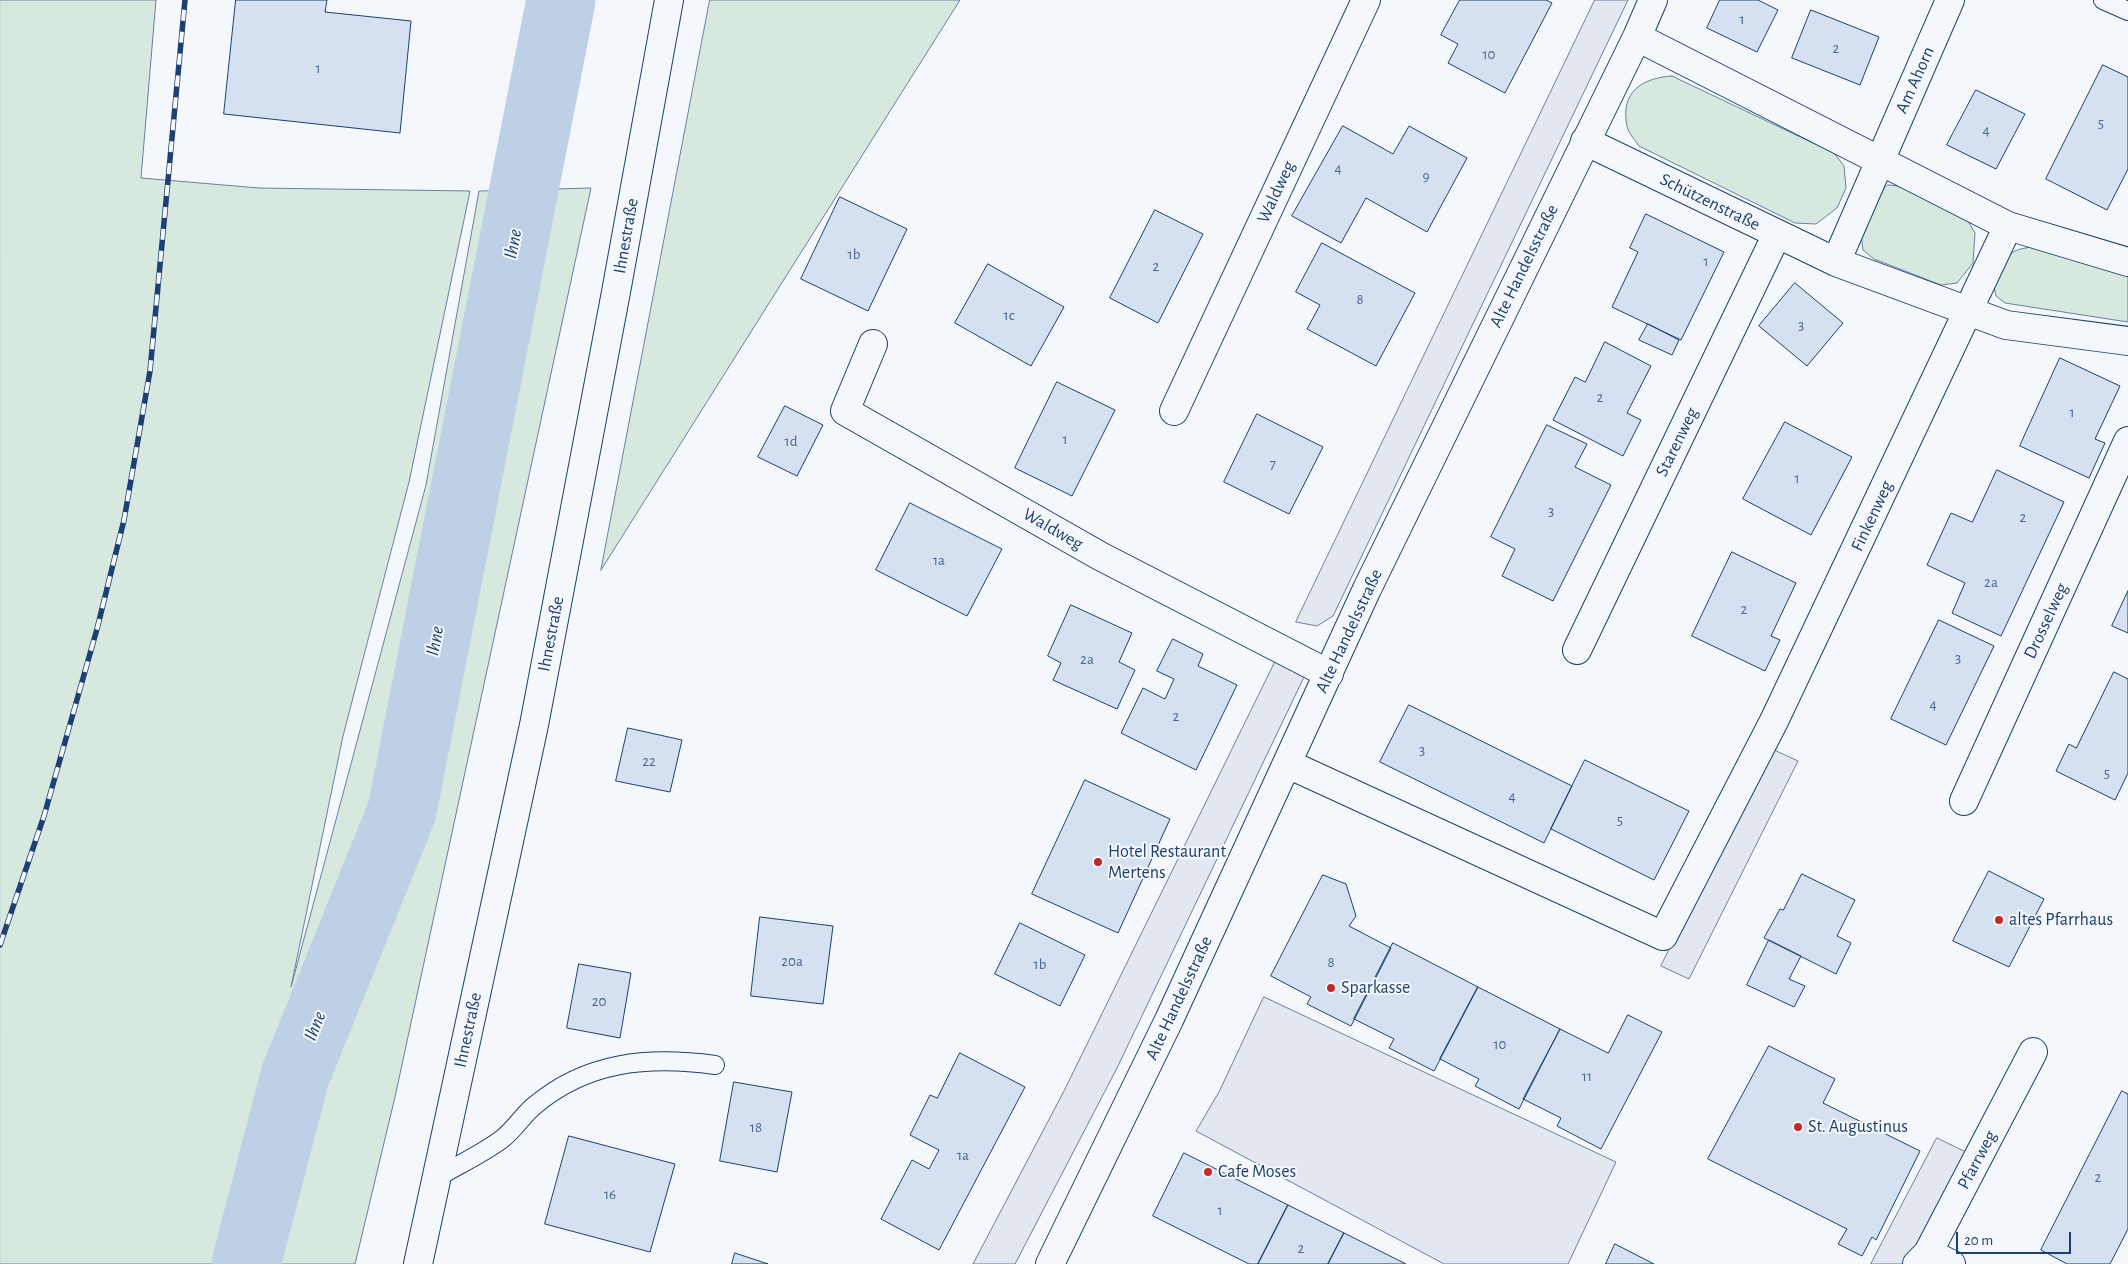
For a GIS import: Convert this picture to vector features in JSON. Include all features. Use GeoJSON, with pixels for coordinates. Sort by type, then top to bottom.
{"type":"FeatureCollection","features":[{"type":"Feature","properties":{"kind":"street","name":"Ihnestraße"},"geometry":{"type":"LineString","coordinates":[[418,1264],[534,725],[669,0]]}},
{"type":"Feature","properties":{"kind":"street","name":"Waldweg"},"geometry":{"type":"LineString","coordinates":[[1174,411],[1366,0]]}},
{"type":"Feature","properties":{"kind":"street","name":"Alte Handelsstraße"},"geometry":{"type":"LineString","coordinates":[[1050,1264],[1169,1020],[1367,589],[1637,37],[1653,0]]}},
{"type":"Feature","properties":{"kind":"street","name":"Am Ahorn"},"geometry":{"type":"LineString","coordinates":[[1880,161],[1950,0]]}},
{"type":"Feature","properties":{"kind":"street"},"geometry":{"type":"LineString","coordinates":[[1637,37],[2008,226],[2128,262]]}},
{"type":"Feature","properties":{"kind":"street","name":"Schützenstraße"},"geometry":{"type":"LineString","coordinates":[[1585,141],[1836,262],[2006,325],[2128,342]]}},
{"type":"Feature","properties":{"kind":"street"},"geometry":{"type":"LineString","coordinates":[[1836,262],[1880,161]]}},
{"type":"Feature","properties":{"kind":"street"},"geometry":{"type":"LineString","coordinates":[[1970,311],[2008,226]]}},
{"type":"Feature","properties":{"kind":"street","name":"Starenweg"},"geometry":{"type":"LineString","coordinates":[[1577,650],[1777,234]]}},
{"type":"Feature","properties":{"kind":"street","name":"Finkenweg"},"geometry":{"type":"LineString","coordinates":[[1288,764],[1663,936],[1774,721],[1970,311]]}},
{"type":"Feature","properties":{"kind":"street","name":"Waldweg"},"geometry":{"type":"LineString","coordinates":[[873,344],[845,411],[1100,556],[1329,674]]}},
{"type":"Feature","properties":{"kind":"street","name":"Drosselweg"},"geometry":{"type":"LineString","coordinates":[[1964,800],[2128,441]]}},
{"type":"Feature","properties":{"kind":"street","name":"Pfarrweg"},"geometry":{"type":"LineString","coordinates":[[1932,1260],[2033,1052]]}},
{"type":"Feature","properties":{"kind":"lane"},"geometry":{"type":"LineString","coordinates":[[2103,0],[2128,11]]}},
{"type":"Feature","properties":{"kind":"lane"},"geometry":{"type":"LineString","coordinates":[[436,1178],[503,1138],[534,1106],[568,1081],[606,1067],[648,1061],[686,1061],[715,1065]]}},
{"type":"Feature","properties":{"kind":"shaded area"},"geometry":{"type":"Polygon","coordinates":[[[0,0],[156,0],[141,178],[259,188],[470,191],[409,482],[343,736],[291,987],[426,485],[479,191],[591,188],[395,1097],[355,1264],[0,1264],[0,0]]]}},
{"type":"Feature","properties":{"kind":"shaded area"},"geometry":{"type":"Polygon","coordinates":[[[710,0],[960,0],[601,570],[710,0]]]}},
{"type":"Feature","properties":{"kind":"shaded area"},"geometry":{"type":"Polygon","coordinates":[[[1595,0],[1628,0],[1333,616],[1317,626],[1296,622],[1595,0]]]}},
{"type":"Feature","properties":{"kind":"shaded area"},"geometry":{"type":"Polygon","coordinates":[[[1672,76],[1834,153],[1844,166],[1846,188],[1837,208],[1816,224],[1795,223],[1639,146],[1630,134],[1627,126],[1627,104],[1630,96],[1636,89],[1651,80],[1672,76]]]}},
{"type":"Feature","properties":{"kind":"shaded area"},"geometry":{"type":"Polygon","coordinates":[[[1888,185],[1910,187],[1967,219],[1975,233],[1973,263],[1957,283],[1941,285],[1874,259],[1863,250],[1861,233],[1876,196],[1888,185]]]}},
{"type":"Feature","properties":{"kind":"shaded area"},"geometry":{"type":"Polygon","coordinates":[[[2035,247],[2128,274],[2128,322],[2005,303],[1996,296],[1992,277],[2000,264],[2019,249],[2035,247]]]}},
{"type":"Feature","properties":{"kind":"shaded area"},"geometry":{"type":"Polygon","coordinates":[[[1280,652],[1304,677],[1117,1068],[1015,1264],[973,1264],[1064,1091],[1280,652]]]}},
{"type":"Feature","properties":{"kind":"shaded area"},"geometry":{"type":"Polygon","coordinates":[[[1772,749],[1798,761],[1689,979],[1661,966],[1772,749]]]}},
{"type":"Feature","properties":{"kind":"shaded area"},"geometry":{"type":"Polygon","coordinates":[[[1264,997],[1616,1162],[1568,1264],[1444,1264],[1196,1131],[1219,1092],[1264,997]]]}},
{"type":"Feature","properties":{"kind":"shaded area"},"geometry":{"type":"Polygon","coordinates":[[[1937,1138],[1972,1155],[1906,1264],[1871,1264],[1937,1138]]]}},
{"type":"Feature","properties":{"kind":"building"},"geometry":{"type":"Polygon","coordinates":[[[236,0],[327,0],[325,12],[411,21],[400,133],[224,114],[236,0]]]}},
{"type":"Feature","properties":{"kind":"building"},"geometry":{"type":"Polygon","coordinates":[[[1460,0],[1546,0],[1552,3],[1505,93],[1448,63],[1458,44],[1441,35],[1460,0]]]}},
{"type":"Feature","properties":{"kind":"building"},"geometry":{"type":"Polygon","coordinates":[[[1720,0],[1758,0],[1778,10],[1757,52],[1707,28],[1720,0]]]}},
{"type":"Feature","properties":{"kind":"building"},"geometry":{"type":"Polygon","coordinates":[[[1811,10],[1879,37],[1860,85],[1792,58],[1811,10]]]}},
{"type":"Feature","properties":{"kind":"building"},"geometry":{"type":"Polygon","coordinates":[[[2103,65],[2128,77],[2128,169],[2107,210],[2046,179],[2103,65]]]}},
{"type":"Feature","properties":{"kind":"building"},"geometry":{"type":"Polygon","coordinates":[[[1976,90],[2025,114],[1996,169],[1947,145],[1976,90]]]}},
{"type":"Feature","properties":{"kind":"building"},"geometry":{"type":"Polygon","coordinates":[[[1343,126],[1393,154],[1409,126],[1467,158],[1427,232],[1366,198],[1341,243],[1292,216],[1343,126]]]}},
{"type":"Feature","properties":{"kind":"building"},"geometry":{"type":"Polygon","coordinates":[[[840,197],[907,229],[868,311],[801,279],[840,197]]]}},
{"type":"Feature","properties":{"kind":"building"},"geometry":{"type":"Polygon","coordinates":[[[1155,210],[1203,234],[1158,323],[1110,298],[1155,210]]]}},
{"type":"Feature","properties":{"kind":"building"},"geometry":{"type":"Polygon","coordinates":[[[1646,214],[1724,252],[1681,340],[1612,307],[1638,252],[1630,248],[1646,214]]]}},
{"type":"Feature","properties":{"kind":"building"},"geometry":{"type":"Polygon","coordinates":[[[1322,243],[1415,293],[1376,366],[1307,329],[1320,305],[1296,292],[1322,243]]]}},
{"type":"Feature","properties":{"kind":"building"},"geometry":{"type":"Polygon","coordinates":[[[988,264],[1064,307],[1031,366],[955,323],[988,264]]]}},
{"type":"Feature","properties":{"kind":"building"},"geometry":{"type":"Polygon","coordinates":[[[1795,283],[1843,323],[1807,366],[1759,326],[1795,283]]]}},
{"type":"Feature","properties":{"kind":"building"},"geometry":{"type":"Polygon","coordinates":[[[1648,324],[1679,340],[1672,355],[1639,340],[1648,324]]]}},
{"type":"Feature","properties":{"kind":"building"},"geometry":{"type":"Polygon","coordinates":[[[1605,342],[1651,366],[1627,413],[1641,420],[1623,456],[1553,420],[1575,377],[1585,382],[1605,342]]]}},
{"type":"Feature","properties":{"kind":"building"},"geometry":{"type":"Polygon","coordinates":[[[2060,358],[2120,386],[2095,439],[2105,443],[2089,478],[2020,446],[2060,358]]]}},
{"type":"Feature","properties":{"kind":"building"},"geometry":{"type":"Polygon","coordinates":[[[1057,382],[1115,410],[1072,496],[1015,468],[1057,382]]]}},
{"type":"Feature","properties":{"kind":"building"},"geometry":{"type":"Polygon","coordinates":[[[785,406],[823,425],[797,476],[758,457],[785,406]]]}},
{"type":"Feature","properties":{"kind":"building"},"geometry":{"type":"Polygon","coordinates":[[[1257,414],[1323,447],[1289,514],[1224,482],[1257,414]]]}},
{"type":"Feature","properties":{"kind":"building"},"geometry":{"type":"Polygon","coordinates":[[[1785,422],[1852,457],[1811,535],[1743,499],[1785,422]]]}},
{"type":"Feature","properties":{"kind":"building"},"geometry":{"type":"Polygon","coordinates":[[[1547,425],[1587,444],[1575,467],[1611,485],[1553,601],[1502,576],[1515,549],[1491,537],[1547,425]]]}},
{"type":"Feature","properties":{"kind":"building"},"geometry":{"type":"Polygon","coordinates":[[[1997,470],[2064,502],[2001,636],[1952,613],[1965,583],[1927,565],[1951,513],[1972,522],[1997,470]]]}},
{"type":"Feature","properties":{"kind":"building"},"geometry":{"type":"Polygon","coordinates":[[[910,503],[1002,549],[967,616],[876,570],[910,503]]]}},
{"type":"Feature","properties":{"kind":"building"},"geometry":{"type":"Polygon","coordinates":[[[1732,552],[1796,583],[1771,636],[1780,640],[1765,671],[1692,636],[1732,552]]]}},
{"type":"Feature","properties":{"kind":"building"},"geometry":{"type":"Polygon","coordinates":[[[2128,591],[2128,633],[2112,626],[2128,591]]]}},
{"type":"Feature","properties":{"kind":"building"},"geometry":{"type":"Polygon","coordinates":[[[1071,605],[1132,633],[1119,662],[1135,670],[1117,709],[1053,680],[1061,663],[1048,656],[1071,605]]]}},
{"type":"Feature","properties":{"kind":"building"},"geometry":{"type":"Polygon","coordinates":[[[1939,620],[1994,646],[1946,745],[1891,719],[1939,620]]]}},
{"type":"Feature","properties":{"kind":"building"},"geometry":{"type":"Polygon","coordinates":[[[1173,639],[1203,654],[1198,666],[1237,685],[1196,770],[1121,733],[1143,688],[1165,699],[1174,679],[1157,671],[1173,639]]]}},
{"type":"Feature","properties":{"kind":"building"},"geometry":{"type":"Polygon","coordinates":[[[2114,672],[2128,679],[2128,773],[2115,800],[2056,771],[2069,744],[2076,748],[2114,672]]]}},
{"type":"Feature","properties":{"kind":"building"},"geometry":{"type":"Polygon","coordinates":[[[1409,705],[1572,786],[1544,843],[1380,762],[1409,705]]]}},
{"type":"Feature","properties":{"kind":"building"},"geometry":{"type":"Polygon","coordinates":[[[628,728],[682,740],[670,792],[616,781],[628,728]]]}},
{"type":"Feature","properties":{"kind":"building"},"geometry":{"type":"Polygon","coordinates":[[[1585,760],[1689,811],[1654,880],[1551,829],[1585,760]]]}},
{"type":"Feature","properties":{"kind":"building"},"geometry":{"type":"Polygon","coordinates":[[[1085,780],[1170,819],[1118,933],[1032,894],[1085,780]]]}},
{"type":"Feature","properties":{"kind":"building","name":"altes Pfarrhaus"},"geometry":{"type":"Polygon","coordinates":[[[1989,871],[2044,899],[2009,967],[1953,941],[1989,871]]]}},
{"type":"Feature","properties":{"kind":"building"},"geometry":{"type":"Polygon","coordinates":[[[1802,874],[1855,900],[1837,936],[1851,943],[1836,974],[1764,938],[1780,909],[1783,910],[1802,874]]]}},
{"type":"Feature","properties":{"kind":"building"},"geometry":{"type":"Polygon","coordinates":[[[1323,875],[1346,884],[1356,916],[1349,926],[1391,948],[1351,1026],[1307,1004],[1311,997],[1271,976],[1323,875]]]}},
{"type":"Feature","properties":{"kind":"building"},"geometry":{"type":"Polygon","coordinates":[[[760,917],[833,926],[823,1004],[751,996],[760,917]]]}},
{"type":"Feature","properties":{"kind":"building"},"geometry":{"type":"Polygon","coordinates":[[[1020,923],[1085,955],[1060,1006],[995,974],[1020,923]]]}},
{"type":"Feature","properties":{"kind":"building"},"geometry":{"type":"Polygon","coordinates":[[[1769,940],[1801,956],[1789,979],[1805,986],[1794,1007],[1747,985],[1769,940]]]}},
{"type":"Feature","properties":{"kind":"building"},"geometry":{"type":"Polygon","coordinates":[[[1393,943],[1478,987],[1434,1071],[1389,1048],[1394,1039],[1354,1019],[1393,943]]]}},
{"type":"Feature","properties":{"kind":"building"},"geometry":{"type":"Polygon","coordinates":[[[579,964],[631,973],[620,1038],[567,1028],[579,964]]]}},
{"type":"Feature","properties":{"kind":"building"},"geometry":{"type":"Polygon","coordinates":[[[1478,987],[1560,1029],[1519,1109],[1475,1086],[1479,1079],[1440,1059],[1478,987]]]}},
{"type":"Feature","properties":{"kind":"building"},"geometry":{"type":"Polygon","coordinates":[[[1628,1015],[1662,1032],[1601,1149],[1557,1126],[1561,1118],[1523,1099],[1560,1029],[1608,1053],[1628,1015]]]}},
{"type":"Feature","properties":{"kind":"building","name":"St. Augustinus"},"geometry":{"type":"Polygon","coordinates":[[[1769,1046],[1835,1079],[1823,1103],[1920,1151],[1876,1240],[1872,1237],[1862,1256],[1838,1244],[1847,1229],[1708,1159],[1769,1046]]]}},
{"type":"Feature","properties":{"kind":"building"},"geometry":{"type":"Polygon","coordinates":[[[960,1053],[1025,1087],[939,1250],[881,1219],[912,1160],[929,1169],[939,1150],[910,1135],[930,1095],[937,1098],[960,1053]]]}},
{"type":"Feature","properties":{"kind":"building"},"geometry":{"type":"Polygon","coordinates":[[[734,1082],[792,1092],[777,1172],[720,1161],[734,1082]]]}},
{"type":"Feature","properties":{"kind":"building"},"geometry":{"type":"Polygon","coordinates":[[[2122,1091],[2128,1094],[2128,1229],[2110,1264],[2067,1264],[2041,1250],[2122,1091]]]}},
{"type":"Feature","properties":{"kind":"building"},"geometry":{"type":"Polygon","coordinates":[[[569,1136],[675,1164],[650,1252],[545,1224],[569,1136]]]}},
{"type":"Feature","properties":{"kind":"building"},"geometry":{"type":"Polygon","coordinates":[[[1184,1153],[1288,1205],[1258,1264],[1249,1264],[1153,1216],[1184,1153]]]}},
{"type":"Feature","properties":{"kind":"building"},"geometry":{"type":"Polygon","coordinates":[[[1288,1205],[1344,1233],[1328,1264],[1258,1264],[1288,1205]]]}},
{"type":"Feature","properties":{"kind":"building"},"geometry":{"type":"Polygon","coordinates":[[[1344,1233],[1406,1264],[1328,1264],[1344,1233]]]}},
{"type":"Feature","properties":{"kind":"building"},"geometry":{"type":"Polygon","coordinates":[[[1615,1244],[1654,1264],[1606,1264],[1615,1244]]]}},
{"type":"Feature","properties":{"kind":"building"},"geometry":{"type":"Polygon","coordinates":[[[735,1253],[768,1264],[732,1264],[735,1253]]]}},
{"type":"Feature","properties":{"kind":"waterway","name":"Ihne"},"geometry":{"type":"LineString","coordinates":[[246,1264],[295,1076],[402,811],[561,0]]}},
{"type":"Feature","properties":{"kind":"railway"},"geometry":{"type":"LineString","coordinates":[[0,945],[44,816],[97,629],[124,520],[150,371],[185,0]]}},
{"type":"Feature","properties":{"kind":"place","name":"Hotel Restaurant Mertens"},"geometry":{"type":"Point","coordinates":[1098,862]}},
{"type":"Feature","properties":{"kind":"place","name":"altes Pfarrhaus"},"geometry":{"type":"Point","coordinates":[1999,920]}},
{"type":"Feature","properties":{"kind":"place","name":"Sparkasse"},"geometry":{"type":"Point","coordinates":[1331,988]}},
{"type":"Feature","properties":{"kind":"place","name":"St. Augustinus"},"geometry":{"type":"Point","coordinates":[1798,1127]}},
{"type":"Feature","properties":{"kind":"place","name":"Cafe Moses"},"geometry":{"type":"Point","coordinates":[1208,1172]}}]}
